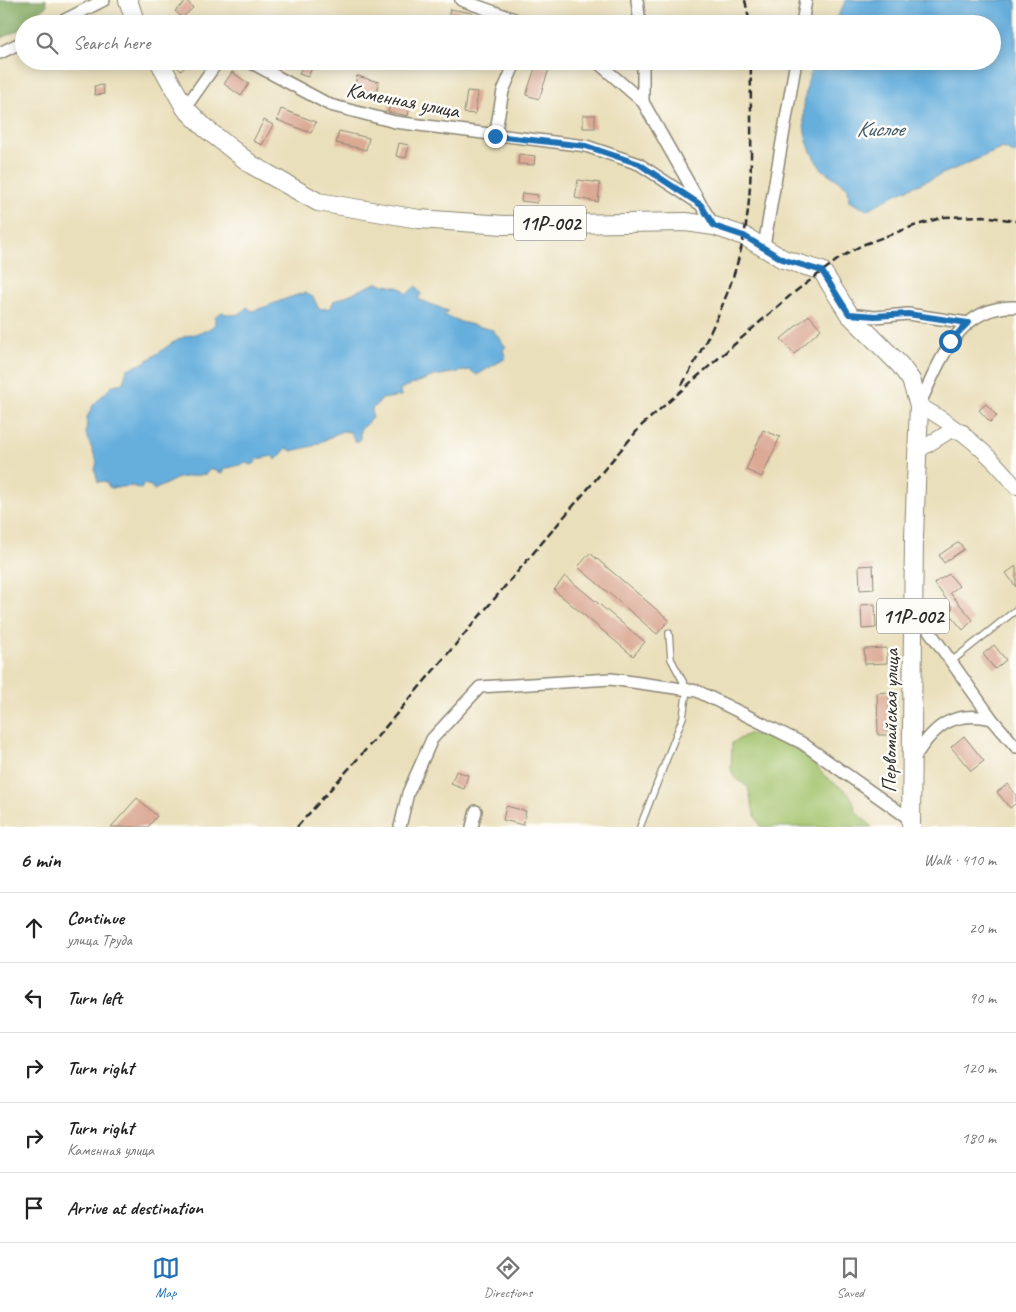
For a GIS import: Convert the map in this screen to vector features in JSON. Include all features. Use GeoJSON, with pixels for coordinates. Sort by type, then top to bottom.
{"type":"FeatureCollection","features":[{"type":"Feature","properties":{"kind":"main road"},"geometry":{"type":"LineString","coordinates":[[128,0],[133,15]]}},
{"type":"Feature","properties":{"kind":"main road","name":"11Р-002"},"geometry":{"type":"LineString","coordinates":[[164,70],[185,108],[205,128],[252,165],[318,202],[419,219],[504,225],[686,222],[714,226],[744,236],[764,246],[782,259],[822,271],[849,314],[900,365],[911,380],[919,405]]}},
{"type":"Feature","properties":{"kind":"main road","name":"Первомайская улица"},"geometry":{"type":"LineString","coordinates":[[911,824],[913,608],[919,405]]}},
{"type":"Feature","properties":{"kind":"street"},"geometry":{"type":"LineString","coordinates":[[75,15],[104,0]]}},
{"type":"Feature","properties":{"kind":"street"},"geometry":{"type":"LineString","coordinates":[[461,0],[503,15]]}},
{"type":"Feature","properties":{"kind":"street"},"geometry":{"type":"LineString","coordinates":[[637,0],[639,15]]}},
{"type":"Feature","properties":{"kind":"street"},"geometry":{"type":"LineString","coordinates":[[804,15],[806,0]]}},
{"type":"Feature","properties":{"kind":"street"},"geometry":{"type":"LineString","coordinates":[[0,53],[15,46]]}},
{"type":"Feature","properties":{"kind":"street"},"geometry":{"type":"LineString","coordinates":[[185,108],[212,70]]}},
{"type":"Feature","properties":{"kind":"street","name":"Каменная улица"},"geometry":{"type":"LineString","coordinates":[[265,70],[330,105],[395,122],[586,146],[639,164],[701,205],[714,226]]}},
{"type":"Feature","properties":{"kind":"street"},"geometry":{"type":"LineString","coordinates":[[495,136],[503,91],[512,70]]}},
{"type":"Feature","properties":{"kind":"street"},"geometry":{"type":"LineString","coordinates":[[606,70],[643,102],[701,205]]}},
{"type":"Feature","properties":{"kind":"street"},"geometry":{"type":"LineString","coordinates":[[643,70],[643,102]]}},
{"type":"Feature","properties":{"kind":"street"},"geometry":{"type":"LineString","coordinates":[[764,246],[794,70]]}},
{"type":"Feature","properties":{"kind":"street"},"geometry":{"type":"LineString","coordinates":[[1016,307],[992,310],[968,323],[950,341],[919,405],[962,432],[988,455],[1016,487]]}},
{"type":"Feature","properties":{"kind":"street"},"geometry":{"type":"LineString","coordinates":[[849,314],[875,316],[908,314],[968,323]]}},
{"type":"Feature","properties":{"kind":"street"},"geometry":{"type":"LineString","coordinates":[[918,451],[950,431],[962,432]]}},
{"type":"Feature","properties":{"kind":"street"},"geometry":{"type":"LineString","coordinates":[[913,608],[992,719],[1016,747]]}},
{"type":"Feature","properties":{"kind":"street"},"geometry":{"type":"LineString","coordinates":[[400,827],[408,793],[432,739],[480,687],[611,679],[698,691],[802,743],[911,824]]}},
{"type":"Feature","properties":{"kind":"street"},"geometry":{"type":"LineString","coordinates":[[912,762],[924,741],[935,729],[947,722],[978,715],[992,719]]}},
{"type":"Feature","properties":{"kind":"street"},"geometry":{"type":"LineString","coordinates":[[472,827],[476,811]]}},
{"type":"Feature","properties":{"kind":"lane"},"geometry":{"type":"LineString","coordinates":[[952,661],[1016,610]]}},
{"type":"Feature","properties":{"kind":"lane"},"geometry":{"type":"LineString","coordinates":[[640,827],[683,717],[687,689],[671,659],[669,633]]}},
{"type":"Feature","properties":{"kind":"green space"},"geometry":{"type":"Polygon","coordinates":[[[0,0],[46,0],[47,5],[37,15],[15,15],[15,32],[0,39],[0,0]]]}},
{"type":"Feature","properties":{"kind":"green space"},"geometry":{"type":"Polygon","coordinates":[[[748,734],[766,736],[784,742],[808,757],[823,774],[848,793],[852,798],[855,811],[872,827],[761,827],[754,813],[748,787],[734,777],[731,769],[732,743],[748,734]]]}},
{"type":"Feature","properties":{"kind":"water","name":"Кислое"},"geometry":{"type":"Polygon","coordinates":[[[846,0],[1016,0],[1016,154],[1003,148],[896,194],[867,210],[849,201],[848,188],[820,167],[805,134],[805,97],[811,70],[1001,70],[1001,15],[838,15],[846,0]]]}},
{"type":"Feature","properties":{"kind":"water"},"geometry":{"type":"Polygon","coordinates":[[[376,283],[401,288],[407,294],[416,286],[421,294],[418,299],[448,311],[444,315],[461,322],[493,330],[506,347],[503,350],[506,358],[477,375],[470,370],[434,376],[400,389],[401,396],[382,399],[372,409],[372,418],[360,430],[360,440],[356,442],[350,432],[342,431],[313,446],[292,451],[287,448],[276,460],[272,456],[258,459],[254,464],[250,465],[247,463],[224,469],[222,474],[214,469],[209,470],[206,474],[178,478],[154,490],[151,486],[144,484],[141,489],[132,486],[110,488],[105,481],[98,482],[95,470],[97,462],[86,434],[87,417],[94,404],[113,385],[123,383],[127,369],[148,360],[179,339],[203,332],[215,324],[215,317],[222,312],[236,315],[247,307],[252,311],[305,293],[313,297],[319,309],[330,308],[334,301],[376,283]]]}},
{"type":"Feature","properties":{"kind":"building"},"geometry":{"type":"Polygon","coordinates":[[[187,1],[193,8],[185,15],[179,15],[175,11],[187,1]]]}},
{"type":"Feature","properties":{"kind":"building"},"geometry":{"type":"Polygon","coordinates":[[[450,9],[472,13],[472,15],[449,15],[450,9]]]}},
{"type":"Feature","properties":{"kind":"building"},"geometry":{"type":"Polygon","coordinates":[[[301,70],[311,70],[308,77],[299,74],[301,70]]]}},
{"type":"Feature","properties":{"kind":"building"},"geometry":{"type":"Polygon","coordinates":[[[534,70],[549,70],[539,99],[526,95],[534,70]]]}},
{"type":"Feature","properties":{"kind":"building"},"geometry":{"type":"Polygon","coordinates":[[[232,72],[249,84],[241,96],[224,84],[232,72]]]}},
{"type":"Feature","properties":{"kind":"building"},"geometry":{"type":"Polygon","coordinates":[[[357,76],[379,82],[375,98],[353,93],[357,76]]]}},
{"type":"Feature","properties":{"kind":"building"},"geometry":{"type":"Polygon","coordinates":[[[103,85],[104,94],[95,95],[94,86],[103,85]]]}},
{"type":"Feature","properties":{"kind":"building"},"geometry":{"type":"Polygon","coordinates":[[[467,91],[478,92],[475,114],[464,113],[467,91]]]}},
{"type":"Feature","properties":{"kind":"building"},"geometry":{"type":"Polygon","coordinates":[[[391,97],[411,101],[408,116],[388,112],[391,97]]]}},
{"type":"Feature","properties":{"kind":"building"},"geometry":{"type":"Polygon","coordinates":[[[281,109],[316,122],[311,133],[277,120],[281,109]]]}},
{"type":"Feature","properties":{"kind":"building"},"geometry":{"type":"Polygon","coordinates":[[[583,115],[595,115],[595,128],[583,128],[583,115]]]}},
{"type":"Feature","properties":{"kind":"building"},"geometry":{"type":"Polygon","coordinates":[[[264,120],[273,125],[262,145],[253,141],[264,120]]]}},
{"type":"Feature","properties":{"kind":"building"},"geometry":{"type":"Polygon","coordinates":[[[339,131],[369,138],[366,150],[336,143],[339,131]]]}},
{"type":"Feature","properties":{"kind":"building"},"geometry":{"type":"Polygon","coordinates":[[[399,143],[409,145],[406,158],[396,156],[399,143]]]}},
{"type":"Feature","properties":{"kind":"building"},"geometry":{"type":"Polygon","coordinates":[[[519,154],[535,156],[534,165],[518,164],[519,154]]]}},
{"type":"Feature","properties":{"kind":"building"},"geometry":{"type":"Polygon","coordinates":[[[578,180],[600,183],[598,202],[575,198],[578,180]]]}},
{"type":"Feature","properties":{"kind":"building"},"geometry":{"type":"Polygon","coordinates":[[[522,193],[538,195],[537,203],[521,201],[522,193]]]}},
{"type":"Feature","properties":{"kind":"building"},"geometry":{"type":"Polygon","coordinates":[[[809,315],[821,329],[794,354],[781,339],[809,315]]]}},
{"type":"Feature","properties":{"kind":"building"},"geometry":{"type":"Polygon","coordinates":[[[986,404],[997,416],[990,422],[979,410],[986,404]]]}},
{"type":"Feature","properties":{"kind":"building"},"geometry":{"type":"Polygon","coordinates":[[[763,430],[780,437],[762,477],[746,470],[763,430]]]}},
{"type":"Feature","properties":{"kind":"building"},"geometry":{"type":"Polygon","coordinates":[[[959,542],[964,549],[944,563],[939,555],[959,542]]]}},
{"type":"Feature","properties":{"kind":"building"},"geometry":{"type":"Polygon","coordinates":[[[590,553],[669,620],[657,634],[578,567],[590,553]]]}},
{"type":"Feature","properties":{"kind":"building"},"geometry":{"type":"Polygon","coordinates":[[[873,565],[874,589],[860,590],[859,566],[873,565]]]}},
{"type":"Feature","properties":{"kind":"building"},"geometry":{"type":"Polygon","coordinates":[[[1016,566],[1016,587],[1006,573],[1016,566]]]}},
{"type":"Feature","properties":{"kind":"building"},"geometry":{"type":"Polygon","coordinates":[[[949,574],[959,586],[950,593],[973,620],[963,630],[948,612],[953,608],[934,583],[949,574]]]}},
{"type":"Feature","properties":{"kind":"building"},"geometry":{"type":"Polygon","coordinates":[[[565,576],[645,642],[633,656],[554,590],[565,576]]]}},
{"type":"Feature","properties":{"kind":"building"},"geometry":{"type":"Polygon","coordinates":[[[875,604],[876,628],[862,629],[861,605],[875,604]]]}},
{"type":"Feature","properties":{"kind":"building"},"geometry":{"type":"Polygon","coordinates":[[[994,645],[1006,660],[995,669],[983,654],[994,645]]]}},
{"type":"Feature","properties":{"kind":"building"},"geometry":{"type":"Polygon","coordinates":[[[887,648],[887,663],[865,664],[864,649],[887,648]]]}},
{"type":"Feature","properties":{"kind":"building"},"geometry":{"type":"Polygon","coordinates":[[[889,692],[890,735],[878,735],[877,693],[889,692]]]}},
{"type":"Feature","properties":{"kind":"building"},"geometry":{"type":"Polygon","coordinates":[[[964,736],[984,761],[971,771],[951,747],[964,736]]]}},
{"type":"Feature","properties":{"kind":"building"},"geometry":{"type":"Polygon","coordinates":[[[456,771],[468,775],[464,789],[451,784],[456,771]]]}},
{"type":"Feature","properties":{"kind":"building"},"geometry":{"type":"Polygon","coordinates":[[[1008,784],[1016,795],[1016,803],[1010,808],[997,792],[1008,784]]]}},
{"type":"Feature","properties":{"kind":"building"},"geometry":{"type":"Polygon","coordinates":[[[137,798],[157,816],[148,827],[111,827],[137,798]]]}},
{"type":"Feature","properties":{"kind":"building"},"geometry":{"type":"Polygon","coordinates":[[[506,806],[526,811],[523,825],[503,820],[506,806]]]}},
{"type":"Feature","properties":{"kind":"railway"},"geometry":{"type":"LineString","coordinates":[[745,0],[748,15]]}},
{"type":"Feature","properties":{"kind":"railway"},"geometry":{"type":"LineString","coordinates":[[682,385],[706,341],[726,296],[741,249],[746,224],[750,182],[751,70]]}},
{"type":"Feature","properties":{"kind":"railway"},"geometry":{"type":"LineString","coordinates":[[297,827],[377,737],[642,425],[792,294],[840,258],[862,245],[914,226],[944,217],[984,216],[1016,221]]}},
{"type":"Feature","properties":{"kind":"route"},"geometry":{"type":"LineString","coordinates":[[495,136],[586,146],[639,164],[701,205],[714,226],[744,236],[764,246],[782,259],[822,271],[849,314],[875,316],[908,314],[968,323],[950,341]]}}]}
